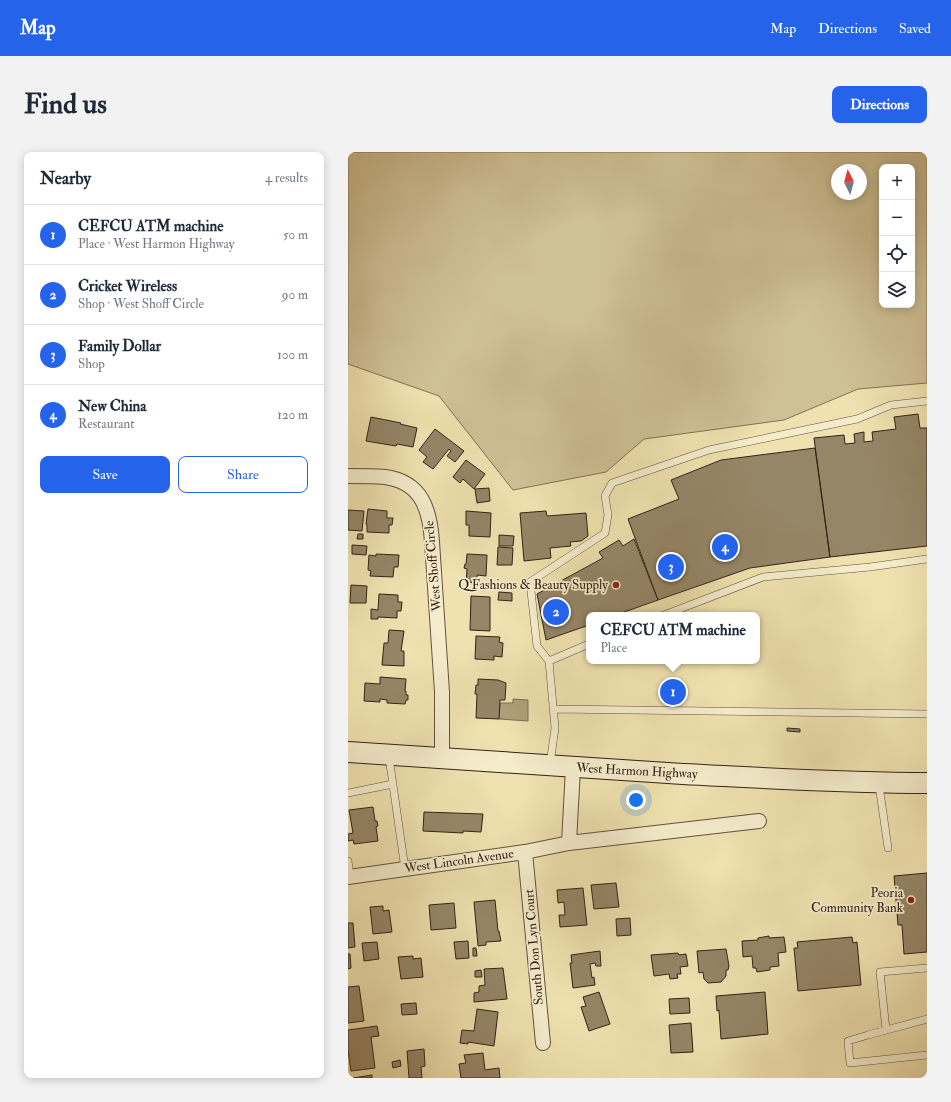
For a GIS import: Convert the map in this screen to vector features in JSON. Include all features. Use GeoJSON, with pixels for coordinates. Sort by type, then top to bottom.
{"type":"FeatureCollection","features":[{"type":"Feature","properties":{"kind":"main road","name":"West Harmon Highway"},"geometry":{"type":"LineString","coordinates":[[348,752],[573,768],[795,780],[927,783]]}},
{"type":"Feature","properties":{"kind":"street","name":"West Shoff Circle"},"geometry":{"type":"LineString","coordinates":[[348,476],[386,477],[401,481],[416,492],[424,502],[431,529],[442,692],[442,758]]}},
{"type":"Feature","properties":{"kind":"street"},"geometry":{"type":"LineString","coordinates":[[569,843],[573,768]]}},
{"type":"Feature","properties":{"kind":"street","name":"West Lincoln Avenue"},"geometry":{"type":"LineString","coordinates":[[349,877],[526,852],[569,843],[758,821]]}},
{"type":"Feature","properties":{"kind":"street","name":"South Don Lyn Court"},"geometry":{"type":"LineString","coordinates":[[526,852],[543,1043]]}},
{"type":"Feature","properties":{"kind":"lane"},"geometry":{"type":"LineString","coordinates":[[550,766],[555,728],[549,661],[537,646],[530,582],[605,533],[608,515],[605,496],[612,483],[709,450],[857,418],[891,405],[927,401]]}},
{"type":"Feature","properties":{"kind":"lane"},"geometry":{"type":"LineString","coordinates":[[672,612],[763,577],[863,568],[927,559]]}},
{"type":"Feature","properties":{"kind":"lane"},"geometry":{"type":"LineString","coordinates":[[549,661],[586,645]]}},
{"type":"Feature","properties":{"kind":"lane"},"geometry":{"type":"LineString","coordinates":[[554,709],[927,714]]}},
{"type":"Feature","properties":{"kind":"lane"},"geometry":{"type":"LineString","coordinates":[[389,755],[405,869]]}},
{"type":"Feature","properties":{"kind":"lane"},"geometry":{"type":"LineString","coordinates":[[879,782],[888,848]]}},
{"type":"Feature","properties":{"kind":"lane"},"geometry":{"type":"LineString","coordinates":[[348,793],[393,784]]}},
{"type":"Feature","properties":{"kind":"lane"},"geometry":{"type":"LineString","coordinates":[[348,860],[349,877]]}},
{"type":"Feature","properties":{"kind":"lane"},"geometry":{"type":"LineString","coordinates":[[886,1030],[880,972],[927,968]]}},
{"type":"Feature","properties":{"kind":"lane"},"geometry":{"type":"LineString","coordinates":[[927,1019],[848,1042],[850,1063],[927,1055]]}},
{"type":"Feature","properties":{"kind":"shaded area"},"geometry":{"type":"Polygon","coordinates":[[[348,152],[927,152],[927,383],[858,389],[784,420],[644,439],[606,472],[513,490],[439,396],[348,364],[348,152]]]}},
{"type":"Feature","properties":{"kind":"shaded area"},"geometry":{"type":"Polygon","coordinates":[[[513,699],[528,700],[528,721],[499,719],[500,703],[513,703],[513,699]]]}},
{"type":"Feature","properties":{"kind":"building"},"geometry":{"type":"Polygon","coordinates":[[[918,414],[920,428],[927,428],[927,546],[830,557],[814,438],[844,435],[845,444],[855,443],[854,434],[864,432],[864,442],[873,441],[872,432],[896,429],[894,417],[918,414]]]}},
{"type":"Feature","properties":{"kind":"building"},"geometry":{"type":"Polygon","coordinates":[[[371,417],[417,428],[413,447],[366,441],[371,417]]]}},
{"type":"Feature","properties":{"kind":"building"},"geometry":{"type":"Polygon","coordinates":[[[435,429],[464,451],[455,462],[447,456],[451,451],[449,449],[433,469],[423,462],[427,457],[419,450],[435,429]]]}},
{"type":"Feature","properties":{"kind":"building"},"geometry":{"type":"Polygon","coordinates":[[[815,448],[830,557],[750,568],[658,600],[628,519],[679,499],[671,480],[721,460],[815,448]]]}},
{"type":"Feature","properties":{"kind":"building"},"geometry":{"type":"Polygon","coordinates":[[[466,460],[485,474],[474,489],[463,479],[460,483],[453,477],[466,460]]]}},
{"type":"Feature","properties":{"kind":"building"},"geometry":{"type":"Polygon","coordinates":[[[489,488],[490,501],[477,503],[475,489],[489,488]]]}},
{"type":"Feature","properties":{"kind":"building"},"geometry":{"type":"Polygon","coordinates":[[[368,509],[387,511],[387,518],[393,518],[392,525],[389,525],[389,533],[367,532],[366,524],[368,509]]]}},
{"type":"Feature","properties":{"kind":"building"},"geometry":{"type":"Polygon","coordinates":[[[348,510],[364,511],[362,531],[348,530],[348,510]]]}},
{"type":"Feature","properties":{"kind":"building"},"geometry":{"type":"Polygon","coordinates":[[[466,511],[491,513],[490,537],[469,536],[469,525],[466,525],[466,511]]]}},
{"type":"Feature","properties":{"kind":"building"},"geometry":{"type":"Polygon","coordinates":[[[546,511],[547,516],[586,513],[588,536],[581,541],[570,542],[571,546],[550,548],[551,558],[524,561],[520,513],[546,511]]]}},
{"type":"Feature","properties":{"kind":"building"},"geometry":{"type":"Polygon","coordinates":[[[358,534],[363,534],[363,539],[357,539],[358,534]]]}},
{"type":"Feature","properties":{"kind":"building"},"geometry":{"type":"Polygon","coordinates":[[[499,535],[514,536],[513,546],[499,546],[499,535]]]}},
{"type":"Feature","properties":{"kind":"building"},"geometry":{"type":"Polygon","coordinates":[[[634,539],[658,600],[624,612],[586,612],[586,626],[546,640],[537,594],[603,558],[599,552],[619,540],[623,546],[634,539]]]}},
{"type":"Feature","properties":{"kind":"building"},"geometry":{"type":"Polygon","coordinates":[[[352,545],[367,546],[366,555],[352,554],[352,545]]]}},
{"type":"Feature","properties":{"kind":"building"},"geometry":{"type":"Polygon","coordinates":[[[498,547],[513,548],[512,565],[497,565],[498,547]]]}},
{"type":"Feature","properties":{"kind":"building"},"geometry":{"type":"Polygon","coordinates":[[[376,554],[399,555],[398,567],[394,567],[393,577],[370,576],[371,571],[368,570],[369,555],[376,556],[376,554]]]}},
{"type":"Feature","properties":{"kind":"building"},"geometry":{"type":"Polygon","coordinates":[[[467,554],[487,555],[486,576],[477,575],[477,583],[466,582],[467,569],[464,568],[467,554]]]}},
{"type":"Feature","properties":{"kind":"building"},"geometry":{"type":"Polygon","coordinates":[[[351,585],[367,586],[366,603],[350,603],[351,585]]]}},
{"type":"Feature","properties":{"kind":"building"},"geometry":{"type":"Polygon","coordinates":[[[499,592],[512,593],[512,601],[498,600],[499,592]]]}},
{"type":"Feature","properties":{"kind":"building"},"geometry":{"type":"Polygon","coordinates":[[[379,594],[398,595],[398,602],[402,602],[401,611],[397,611],[397,618],[378,617],[378,619],[371,619],[371,609],[378,610],[379,594]]]}},
{"type":"Feature","properties":{"kind":"building"},"geometry":{"type":"Polygon","coordinates":[[[471,596],[490,597],[490,631],[470,630],[471,596]]]}},
{"type":"Feature","properties":{"kind":"building"},"geometry":{"type":"Polygon","coordinates":[[[389,630],[404,631],[401,651],[404,651],[404,666],[382,665],[384,643],[388,643],[389,630]]]}},
{"type":"Feature","properties":{"kind":"building"},"geometry":{"type":"Polygon","coordinates":[[[476,636],[500,637],[499,642],[503,643],[502,657],[494,656],[494,660],[475,659],[476,636]]]}},
{"type":"Feature","properties":{"kind":"building"},"geometry":{"type":"Polygon","coordinates":[[[380,677],[406,679],[405,691],[406,695],[408,695],[408,700],[406,700],[405,704],[387,703],[387,700],[380,699],[380,702],[364,701],[365,683],[380,684],[380,677]]]}},
{"type":"Feature","properties":{"kind":"building"},"geometry":{"type":"Polygon","coordinates":[[[478,679],[498,680],[506,683],[505,700],[500,700],[499,719],[476,718],[477,694],[475,694],[478,679]]]}},
{"type":"Feature","properties":{"kind":"building"},"geometry":{"type":"Polygon","coordinates":[[[669,686],[678,686],[678,698],[669,698],[669,686]]]}},
{"type":"Feature","properties":{"kind":"building"},"geometry":{"type":"Polygon","coordinates":[[[787,728],[800,729],[800,732],[787,731],[787,728]]]}},
{"type":"Feature","properties":{"kind":"building"},"geometry":{"type":"Polygon","coordinates":[[[373,807],[375,821],[377,821],[378,826],[376,827],[378,841],[354,844],[353,840],[348,841],[348,834],[353,833],[349,810],[373,807]]]}},
{"type":"Feature","properties":{"kind":"building"},"geometry":{"type":"Polygon","coordinates":[[[424,812],[483,814],[481,832],[463,831],[463,833],[423,831],[424,812]]]}},
{"type":"Feature","properties":{"kind":"building","name":"Peoria Community Bank"},"geometry":{"type":"Polygon","coordinates":[[[927,873],[927,952],[904,954],[902,925],[898,925],[894,876],[927,873]]]}},
{"type":"Feature","properties":{"kind":"building"},"geometry":{"type":"Polygon","coordinates":[[[616,883],[619,907],[594,909],[591,885],[616,883]]]}},
{"type":"Feature","properties":{"kind":"building"},"geometry":{"type":"Polygon","coordinates":[[[583,888],[587,925],[560,927],[559,915],[565,915],[564,902],[558,903],[557,890],[583,888]]]}},
{"type":"Feature","properties":{"kind":"building"},"geometry":{"type":"Polygon","coordinates":[[[495,900],[498,931],[501,941],[486,942],[486,945],[478,946],[474,902],[495,900]]]}},
{"type":"Feature","properties":{"kind":"building"},"geometry":{"type":"Polygon","coordinates":[[[454,903],[456,928],[431,930],[429,905],[454,903]]]}},
{"type":"Feature","properties":{"kind":"building"},"geometry":{"type":"Polygon","coordinates":[[[383,906],[383,911],[389,910],[392,932],[373,934],[370,907],[383,906]]]}},
{"type":"Feature","properties":{"kind":"building"},"geometry":{"type":"Polygon","coordinates":[[[630,918],[631,935],[617,936],[616,919],[630,918]]]}},
{"type":"Feature","properties":{"kind":"building"},"geometry":{"type":"Polygon","coordinates":[[[348,923],[353,923],[355,947],[348,948],[348,923]]]}},
{"type":"Feature","properties":{"kind":"building"},"geometry":{"type":"Polygon","coordinates":[[[769,936],[769,938],[784,937],[786,952],[778,953],[779,966],[770,967],[770,970],[757,972],[756,968],[753,968],[752,956],[743,957],[742,941],[758,940],[758,938],[769,936]]]}},
{"type":"Feature","properties":{"kind":"building"},"geometry":{"type":"Polygon","coordinates":[[[852,937],[853,943],[857,942],[861,985],[798,991],[794,948],[798,948],[797,942],[852,937]]]}},
{"type":"Feature","properties":{"kind":"building"},"geometry":{"type":"Polygon","coordinates":[[[468,941],[469,958],[456,959],[454,942],[468,941]]]}},
{"type":"Feature","properties":{"kind":"building"},"geometry":{"type":"Polygon","coordinates":[[[377,942],[379,959],[364,961],[362,943],[377,942]]]}},
{"type":"Feature","properties":{"kind":"building"},"geometry":{"type":"Polygon","coordinates":[[[473,948],[476,948],[477,956],[473,956],[473,948]]]}},
{"type":"Feature","properties":{"kind":"building"},"geometry":{"type":"Polygon","coordinates":[[[726,949],[729,966],[728,970],[726,970],[726,976],[721,982],[708,983],[704,979],[703,972],[699,973],[697,951],[726,949]]]}},
{"type":"Feature","properties":{"kind":"building"},"geometry":{"type":"Polygon","coordinates":[[[600,951],[601,966],[596,966],[595,963],[590,964],[592,978],[594,977],[595,985],[573,988],[570,963],[572,963],[571,955],[600,951]]]}},
{"type":"Feature","properties":{"kind":"building"},"geometry":{"type":"Polygon","coordinates":[[[678,953],[679,955],[686,954],[688,966],[680,967],[681,974],[677,974],[678,978],[670,979],[669,974],[654,976],[651,955],[678,953]]]}},
{"type":"Feature","properties":{"kind":"building"},"geometry":{"type":"Polygon","coordinates":[[[348,954],[350,954],[351,968],[348,969],[348,954]]]}},
{"type":"Feature","properties":{"kind":"building"},"geometry":{"type":"Polygon","coordinates":[[[413,956],[413,959],[421,958],[423,977],[401,979],[398,957],[413,956]]]}},
{"type":"Feature","properties":{"kind":"building"},"geometry":{"type":"Polygon","coordinates":[[[503,968],[507,999],[474,1002],[474,993],[479,992],[479,986],[485,985],[484,969],[503,968]]]}},
{"type":"Feature","properties":{"kind":"building"},"geometry":{"type":"Polygon","coordinates":[[[481,970],[482,977],[475,977],[475,971],[481,970]]]}},
{"type":"Feature","properties":{"kind":"building"},"geometry":{"type":"Polygon","coordinates":[[[359,986],[364,1021],[348,1023],[348,987],[359,986]]]}},
{"type":"Feature","properties":{"kind":"building"},"geometry":{"type":"Polygon","coordinates":[[[599,992],[610,1024],[589,1031],[581,1007],[586,1006],[583,997],[599,992]]]}},
{"type":"Feature","properties":{"kind":"building"},"geometry":{"type":"Polygon","coordinates":[[[765,992],[768,1034],[721,1039],[719,1010],[717,1011],[716,996],[765,992]]]}},
{"type":"Feature","properties":{"kind":"building"},"geometry":{"type":"Polygon","coordinates":[[[689,998],[690,1013],[670,1014],[669,999],[689,998]]]}},
{"type":"Feature","properties":{"kind":"building"},"geometry":{"type":"Polygon","coordinates":[[[416,1003],[417,1014],[402,1015],[401,1004],[416,1003]]]}},
{"type":"Feature","properties":{"kind":"building"},"geometry":{"type":"Polygon","coordinates":[[[477,1009],[498,1012],[494,1046],[468,1042],[468,1044],[460,1043],[462,1030],[474,1031],[477,1009]]]}},
{"type":"Feature","properties":{"kind":"building"},"geometry":{"type":"Polygon","coordinates":[[[691,1023],[693,1052],[671,1053],[669,1025],[691,1023]]]}},
{"type":"Feature","properties":{"kind":"building"},"geometry":{"type":"Polygon","coordinates":[[[377,1026],[379,1036],[371,1037],[375,1068],[351,1071],[348,1050],[348,1030],[377,1026]]]}},
{"type":"Feature","properties":{"kind":"building"},"geometry":{"type":"Polygon","coordinates":[[[424,1049],[425,1066],[421,1067],[422,1078],[409,1078],[407,1051],[424,1049]]]}},
{"type":"Feature","properties":{"kind":"building"},"geometry":{"type":"Polygon","coordinates":[[[483,1053],[485,1070],[499,1068],[500,1078],[461,1078],[459,1064],[466,1063],[464,1055],[483,1053]]]}},
{"type":"Feature","properties":{"kind":"building"},"geometry":{"type":"Polygon","coordinates":[[[400,1060],[401,1066],[393,1068],[392,1062],[400,1060]]]}},
{"type":"Feature","properties":{"kind":"building"},"geometry":{"type":"Polygon","coordinates":[[[372,1075],[372,1078],[353,1078],[372,1075]]]}},
{"type":"Feature","properties":{"kind":"place","name":"New China"},"geometry":{"type":"Point","coordinates":[725,547]}},
{"type":"Feature","properties":{"kind":"place","name":"Family Dollar"},"geometry":{"type":"Point","coordinates":[671,567]}},
{"type":"Feature","properties":{"kind":"place","name":"Q Fashions & Beauty Supply"},"geometry":{"type":"Point","coordinates":[616,585]}},
{"type":"Feature","properties":{"kind":"place","name":"Cricket Wireless"},"geometry":{"type":"Point","coordinates":[556,612]}},
{"type":"Feature","properties":{"kind":"place","name":"CEFCU ATM machine"},"geometry":{"type":"Point","coordinates":[673,692]}},
{"type":"Feature","properties":{"kind":"place","name":"Peoria Community Bank"},"geometry":{"type":"Point","coordinates":[911,900]}}]}
